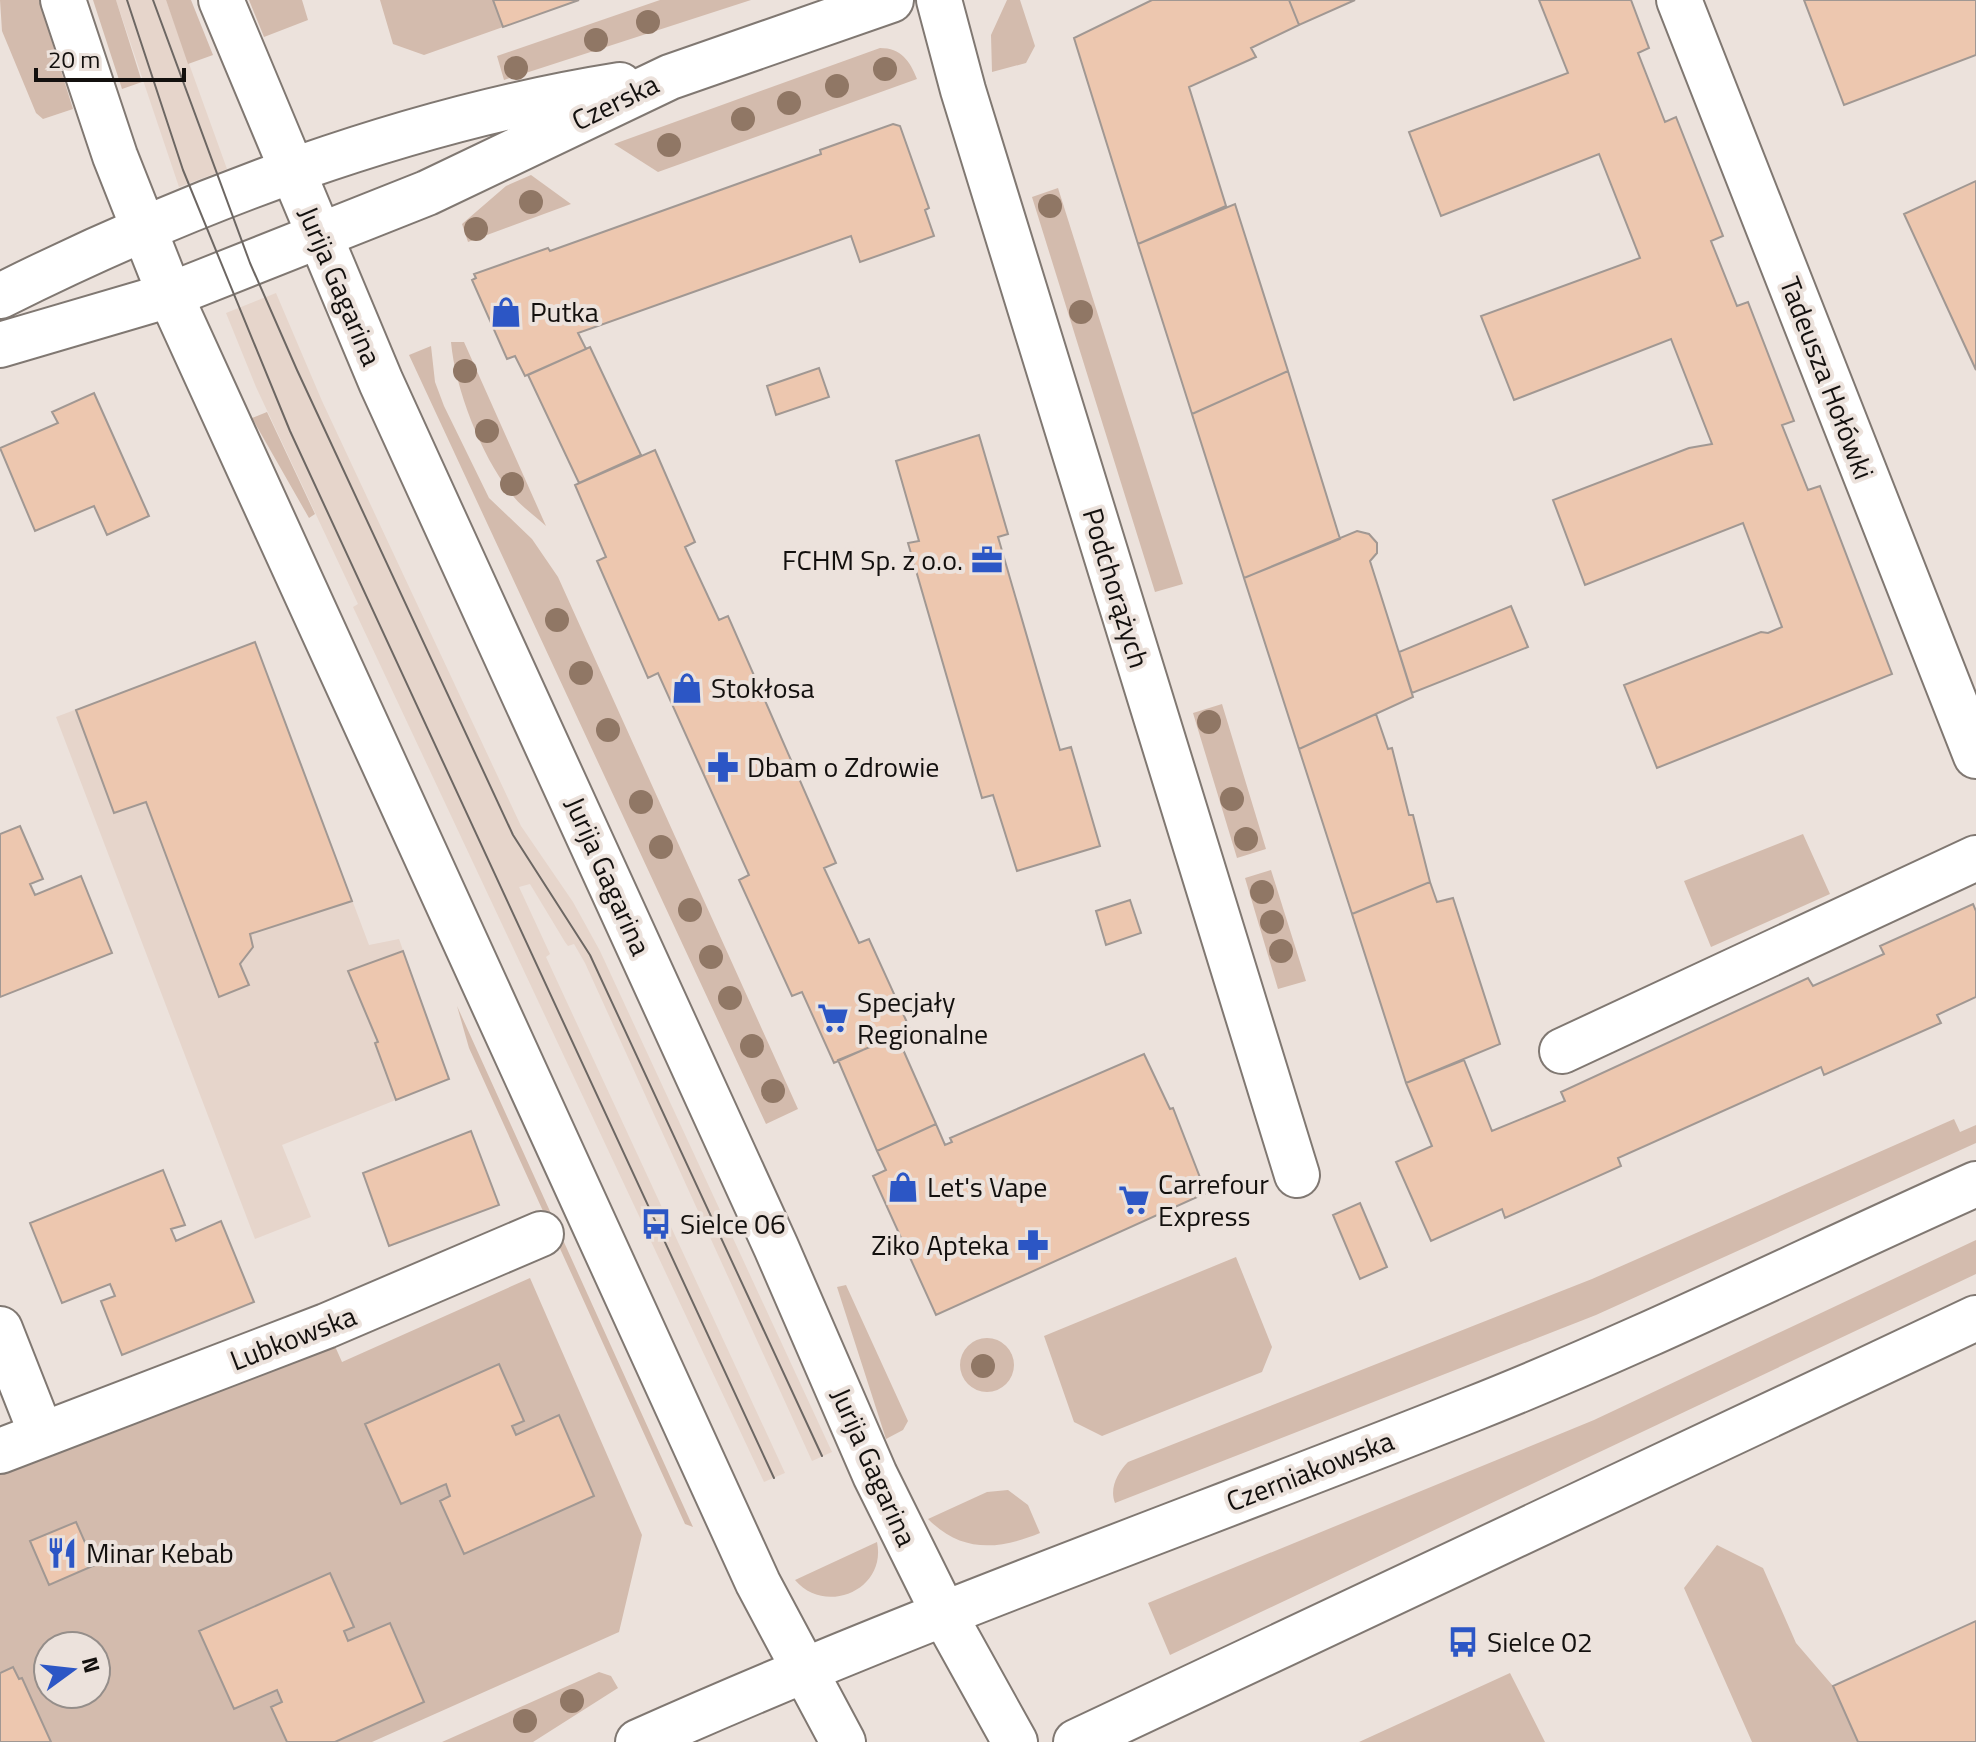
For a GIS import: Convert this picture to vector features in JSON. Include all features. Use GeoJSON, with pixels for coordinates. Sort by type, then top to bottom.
{"type":"FeatureCollection","features":[{"type":"Feature","properties":{"kind":"main road"},"geometry":{"type":"LineString","coordinates":[[63,0],[143,228],[170,295],[742,1550],[843,1742]]}},
{"type":"Feature","properties":{"kind":"main road","name":"Jurija Gagarina"},"geometry":{"type":"LineString","coordinates":[[221,0],[317,236],[763,1218],[875,1475],[945,1616],[1015,1742]]}},
{"type":"Feature","properties":{"kind":"main road"},"geometry":{"type":"LineString","coordinates":[[670,77],[891,0]]}},
{"type":"Feature","properties":{"kind":"main road","name":"Podchorążych"},"geometry":{"type":"LineString","coordinates":[[939,0],[967,104],[1297,1175]]}},
{"type":"Feature","properties":{"kind":"main road","name":"Tadeusza Hołówki"},"geometry":{"type":"LineString","coordinates":[[1679,0],[1976,756]]}},
{"type":"Feature","properties":{"kind":"main road","name":"Czerska"},"geometry":{"type":"LineString","coordinates":[[0,296],[143,228],[446,122],[577,92],[670,77]]}},
{"type":"Feature","properties":{"kind":"main road","name":"Czerska"},"geometry":{"type":"LineString","coordinates":[[0,345],[170,295],[427,193],[670,77]]}},
{"type":"Feature","properties":{"kind":"main road"},"geometry":{"type":"LineString","coordinates":[[1562,1051],[1976,858]]}},
{"type":"Feature","properties":{"kind":"main road","name":"Czerniakowska"},"geometry":{"type":"LineString","coordinates":[[638,1742],[803,1671],[1486,1403],[1626,1344],[1976,1184]]}},
{"type":"Feature","properties":{"kind":"main road","name":"Lubkowska"},"geometry":{"type":"LineString","coordinates":[[0,1451],[326,1326],[541,1234]]}},
{"type":"Feature","properties":{"kind":"main road"},"geometry":{"type":"LineString","coordinates":[[1076,1742],[1976,1318]]}},
{"type":"Feature","properties":{"kind":"main road"},"geometry":{"type":"LineString","coordinates":[[0,1329],[41,1433]]}},
{"type":"Feature","properties":{"kind":"shaded area"},"geometry":{"type":"Polygon","coordinates":[[[0,0],[39,0],[73,109],[43,119],[36,113],[2,31],[0,0]]]}},
{"type":"Feature","properties":{"kind":"shaded area"},"geometry":{"type":"Polygon","coordinates":[[[93,0],[116,0],[142,82],[122,89],[93,0]]]}},
{"type":"Feature","properties":{"kind":"shaded area"},"geometry":{"type":"Polygon","coordinates":[[[116,0],[166,0],[227,169],[179,187],[116,0]]]}},
{"type":"Feature","properties":{"kind":"shaded area"},"geometry":{"type":"Polygon","coordinates":[[[166,0],[191,0],[213,55],[188,64],[166,0]]]}},
{"type":"Feature","properties":{"kind":"shaded area"},"geometry":{"type":"Polygon","coordinates":[[[249,0],[302,0],[308,20],[264,37],[249,0]]]}},
{"type":"Feature","properties":{"kind":"shaded area"},"geometry":{"type":"Polygon","coordinates":[[[380,0],[493,0],[503,27],[424,55],[393,44],[380,0]]]}},
{"type":"Feature","properties":{"kind":"shaded area"},"geometry":{"type":"Polygon","coordinates":[[[660,0],[751,0],[504,80],[497,56],[660,0]]]}},
{"type":"Feature","properties":{"kind":"shaded area"},"geometry":{"type":"Polygon","coordinates":[[[1007,0],[1020,0],[1035,46],[1026,63],[992,72],[991,35],[1007,0]]]}},
{"type":"Feature","properties":{"kind":"shaded area"},"geometry":{"type":"Polygon","coordinates":[[[880,48],[894,50],[904,57],[917,79],[658,172],[614,144],[880,48]]]}},
{"type":"Feature","properties":{"kind":"shaded area"},"geometry":{"type":"Polygon","coordinates":[[[531,175],[571,204],[468,242],[462,224],[506,186],[531,175]]]}},
{"type":"Feature","properties":{"kind":"shaded area"},"geometry":{"type":"Polygon","coordinates":[[[1058,188],[1183,584],[1155,592],[1032,197],[1058,188]]]}},
{"type":"Feature","properties":{"kind":"shaded area"},"geometry":{"type":"Polygon","coordinates":[[[276,293],[322,401],[521,826],[573,902],[600,951],[832,1452],[812,1461],[585,963],[574,944],[568,946],[565,942],[530,884],[519,887],[550,954],[546,957],[785,1473],[764,1482],[353,607],[358,604],[256,387],[226,313],[276,293]]]}},
{"type":"Feature","properties":{"kind":"shaded area"},"geometry":{"type":"Polygon","coordinates":[[[451,342],[464,342],[546,526],[514,497],[489,459],[464,400],[451,342]]]}},
{"type":"Feature","properties":{"kind":"shaded area"},"geometry":{"type":"Polygon","coordinates":[[[431,346],[435,382],[444,406],[489,498],[532,539],[558,577],[798,1109],[766,1124],[409,355],[431,346]]]}},
{"type":"Feature","properties":{"kind":"shaded area"},"geometry":{"type":"Polygon","coordinates":[[[267,412],[315,514],[309,518],[252,418],[267,412]]]}},
{"type":"Feature","properties":{"kind":"shaded area"},"geometry":{"type":"Polygon","coordinates":[[[255,642],[369,945],[399,939],[449,1079],[282,1145],[311,1217],[255,1239],[56,717],[255,642]]]}},
{"type":"Feature","properties":{"kind":"shaded area"},"geometry":{"type":"Polygon","coordinates":[[[1222,704],[1266,849],[1237,858],[1193,713],[1222,704]]]}},
{"type":"Feature","properties":{"kind":"shaded area"},"geometry":{"type":"Polygon","coordinates":[[[1803,834],[1830,894],[1711,947],[1684,881],[1803,834]]]}},
{"type":"Feature","properties":{"kind":"shaded area"},"geometry":{"type":"Polygon","coordinates":[[[1271,870],[1306,981],[1278,989],[1245,878],[1271,870]]]}},
{"type":"Feature","properties":{"kind":"shaded area"},"geometry":{"type":"Polygon","coordinates":[[[457,1006],[693,1527],[685,1524],[469,1048],[457,1006]]]}},
{"type":"Feature","properties":{"kind":"shaded area"},"geometry":{"type":"Polygon","coordinates":[[[1954,1119],[1960,1132],[1976,1125],[1976,1143],[1596,1315],[1115,1503],[1113,1492],[1116,1481],[1128,1462],[1592,1279],[1954,1119]]]}},
{"type":"Feature","properties":{"kind":"shaded area"},"geometry":{"type":"Polygon","coordinates":[[[1976,1240],[1976,1274],[1170,1655],[1148,1603],[1594,1420],[1976,1240]]]}},
{"type":"Feature","properties":{"kind":"shaded area"},"geometry":{"type":"Polygon","coordinates":[[[1236,1257],[1272,1347],[1262,1372],[1102,1436],[1074,1422],[1044,1336],[1236,1257]]]}},
{"type":"Feature","properties":{"kind":"shaded area"},"geometry":{"type":"Polygon","coordinates":[[[530,1278],[642,1535],[619,1632],[372,1742],[0,1742],[0,1451],[326,1326],[342,1362],[530,1278]]]}},
{"type":"Feature","properties":{"kind":"shaded area"},"geometry":{"type":"Polygon","coordinates":[[[846,1285],[908,1421],[903,1430],[886,1439],[837,1287],[846,1285]]]}},
{"type":"Feature","properties":{"kind":"shaded area"},"geometry":{"type":"Polygon","coordinates":[[[987,1338],[1006,1346],[1014,1365],[1006,1384],[987,1392],[968,1384],[960,1365],[968,1346],[987,1338]]]}},
{"type":"Feature","properties":{"kind":"shaded area"},"geometry":{"type":"Polygon","coordinates":[[[1008,1490],[1028,1505],[1040,1533],[1010,1543],[981,1545],[954,1538],[928,1519],[987,1492],[1008,1490]]]}},
{"type":"Feature","properties":{"kind":"shaded area"},"geometry":{"type":"Polygon","coordinates":[[[877,1542],[878,1559],[873,1573],[863,1585],[851,1592],[822,1596],[808,1591],[795,1580],[877,1542]]]}},
{"type":"Feature","properties":{"kind":"shaded area"},"geometry":{"type":"Polygon","coordinates":[[[1717,1545],[1763,1568],[1796,1643],[1833,1686],[1858,1742],[1752,1742],[1684,1588],[1717,1545]]]}},
{"type":"Feature","properties":{"kind":"shaded area"},"geometry":{"type":"Polygon","coordinates":[[[599,1672],[611,1676],[618,1688],[533,1742],[442,1742],[599,1672]]]}},
{"type":"Feature","properties":{"kind":"shaded area"},"geometry":{"type":"Polygon","coordinates":[[[1510,1673],[1545,1742],[1359,1742],[1510,1673]]]}},
{"type":"Feature","properties":{"kind":"building"},"geometry":{"type":"Polygon","coordinates":[[[493,0],[579,0],[503,27],[493,0]]]}},
{"type":"Feature","properties":{"kind":"building"},"geometry":{"type":"Polygon","coordinates":[[[1152,0],[1289,0],[1299,25],[1251,48],[1256,57],[1189,87],[1226,206],[1138,244],[1074,38],[1152,0]]]}},
{"type":"Feature","properties":{"kind":"building"},"geometry":{"type":"Polygon","coordinates":[[[1289,0],[1355,0],[1299,25],[1289,0]]]}},
{"type":"Feature","properties":{"kind":"building"},"geometry":{"type":"Polygon","coordinates":[[[1539,0],[1631,0],[1649,48],[1638,53],[1665,122],[1676,117],[1723,236],[1711,241],[1737,306],[1748,302],[1794,421],[1782,425],[1808,490],[1820,486],[1892,674],[1657,768],[1624,685],[1761,632],[1768,633],[1782,627],[1743,523],[1585,585],[1553,500],[1689,448],[1712,444],[1671,339],[1514,400],[1481,316],[1640,258],[1599,154],[1441,216],[1409,132],[1568,73],[1539,0]]]}},
{"type":"Feature","properties":{"kind":"building"},"geometry":{"type":"Polygon","coordinates":[[[1804,0],[1976,0],[1976,55],[1844,105],[1804,0]]]}},
{"type":"Feature","properties":{"kind":"building"},"geometry":{"type":"Polygon","coordinates":[[[893,124],[900,126],[929,208],[925,210],[934,236],[860,262],[851,236],[578,333],[586,349],[525,376],[515,356],[507,359],[472,280],[476,278],[474,274],[548,248],[550,251],[821,154],[820,150],[893,124]]]}},
{"type":"Feature","properties":{"kind":"building"},"geometry":{"type":"Polygon","coordinates":[[[1976,181],[1976,370],[1904,214],[1976,181]]]}},
{"type":"Feature","properties":{"kind":"building"},"geometry":{"type":"Polygon","coordinates":[[[1235,204],[1288,371],[1192,414],[1138,244],[1235,204]]]}},
{"type":"Feature","properties":{"kind":"building"},"geometry":{"type":"Polygon","coordinates":[[[590,347],[641,455],[579,483],[528,375],[590,347]]]}},
{"type":"Feature","properties":{"kind":"building"},"geometry":{"type":"Polygon","coordinates":[[[819,368],[829,397],[776,415],[767,386],[819,368]]]}},
{"type":"Feature","properties":{"kind":"building"},"geometry":{"type":"Polygon","coordinates":[[[1288,371],[1340,539],[1244,578],[1192,414],[1288,371]]]}},
{"type":"Feature","properties":{"kind":"building"},"geometry":{"type":"Polygon","coordinates":[[[94,393],[149,516],[107,535],[94,506],[35,531],[0,448],[58,423],[52,412],[94,393]]]}},
{"type":"Feature","properties":{"kind":"building"},"geometry":{"type":"Polygon","coordinates":[[[979,435],[1008,534],[998,537],[1060,750],[1071,747],[1100,846],[1017,871],[993,795],[982,798],[908,543],[919,541],[896,461],[979,435]]]}},
{"type":"Feature","properties":{"kind":"building"},"geometry":{"type":"Polygon","coordinates":[[[655,450],[695,542],[685,547],[719,620],[728,616],[836,863],[824,868],[859,943],[869,939],[910,1029],[834,1063],[802,992],[792,996],[739,880],[749,875],[658,673],[648,678],[597,561],[606,557],[575,485],[655,450]]]}},
{"type":"Feature","properties":{"kind":"building"},"geometry":{"type":"Polygon","coordinates":[[[1357,531],[1369,534],[1377,543],[1377,553],[1370,561],[1413,697],[1299,749],[1244,578],[1357,531]]]}},
{"type":"Feature","properties":{"kind":"building"},"geometry":{"type":"Polygon","coordinates":[[[1511,606],[1528,647],[1412,693],[1399,652],[1511,606]]]}},
{"type":"Feature","properties":{"kind":"building"},"geometry":{"type":"Polygon","coordinates":[[[255,642],[352,901],[250,934],[253,947],[240,964],[249,985],[219,997],[146,802],[114,813],[76,710],[255,642]]]}},
{"type":"Feature","properties":{"kind":"building"},"geometry":{"type":"Polygon","coordinates":[[[1376,714],[1388,749],[1392,748],[1430,882],[1352,914],[1299,749],[1376,714]]]}},
{"type":"Feature","properties":{"kind":"building"},"geometry":{"type":"Polygon","coordinates":[[[20,826],[43,879],[30,884],[35,895],[81,876],[112,953],[0,997],[0,834],[20,826]]]}},
{"type":"Feature","properties":{"kind":"building"},"geometry":{"type":"Polygon","coordinates":[[[1430,882],[1437,902],[1453,898],[1500,1044],[1406,1083],[1352,914],[1430,882]]]}},
{"type":"Feature","properties":{"kind":"building"},"geometry":{"type":"Polygon","coordinates":[[[1130,900],[1141,933],[1106,945],[1096,911],[1130,900]]]}},
{"type":"Feature","properties":{"kind":"building"},"geometry":{"type":"Polygon","coordinates":[[[1973,904],[1976,911],[1976,997],[1937,1015],[1941,1023],[1824,1075],[1821,1067],[1618,1158],[1621,1166],[1505,1218],[1502,1209],[1431,1241],[1396,1162],[1432,1146],[1406,1083],[1464,1060],[1492,1131],[1565,1101],[1561,1092],[1808,978],[1813,986],[1884,954],[1880,946],[1973,904]]]}},
{"type":"Feature","properties":{"kind":"building"},"geometry":{"type":"Polygon","coordinates":[[[403,951],[449,1079],[396,1100],[375,1043],[378,1042],[348,971],[403,951]]]}},
{"type":"Feature","properties":{"kind":"building"},"geometry":{"type":"Polygon","coordinates":[[[897,1036],[936,1124],[877,1151],[838,1060],[897,1036]]]}},
{"type":"Feature","properties":{"kind":"building"},"geometry":{"type":"Polygon","coordinates":[[[1144,1054],[1170,1109],[1173,1108],[1206,1193],[936,1315],[873,1176],[886,1170],[877,1151],[936,1124],[945,1145],[952,1142],[950,1138],[1144,1054]]]}},
{"type":"Feature","properties":{"kind":"building"},"geometry":{"type":"Polygon","coordinates":[[[471,1131],[499,1205],[389,1246],[363,1173],[471,1131]]]}},
{"type":"Feature","properties":{"kind":"building"},"geometry":{"type":"Polygon","coordinates":[[[163,1170],[185,1225],[171,1229],[176,1241],[221,1221],[254,1302],[122,1355],[101,1301],[115,1296],[110,1284],[62,1303],[30,1223],[163,1170]]]}},
{"type":"Feature","properties":{"kind":"building"},"geometry":{"type":"Polygon","coordinates":[[[1360,1203],[1387,1267],[1360,1279],[1333,1215],[1360,1203]]]}},
{"type":"Feature","properties":{"kind":"building"},"geometry":{"type":"Polygon","coordinates":[[[499,1364],[524,1421],[512,1426],[516,1435],[559,1415],[594,1496],[464,1554],[440,1501],[450,1496],[446,1484],[401,1504],[365,1424],[499,1364]]]}},
{"type":"Feature","properties":{"kind":"building","name":"Minar Kebab"},"geometry":{"type":"Polygon","coordinates":[[[76,1522],[95,1565],[49,1585],[30,1541],[76,1522]]]}},
{"type":"Feature","properties":{"kind":"building"},"geometry":{"type":"Polygon","coordinates":[[[330,1573],[354,1627],[344,1631],[348,1641],[390,1623],[424,1702],[335,1742],[287,1742],[271,1707],[282,1702],[277,1690],[234,1709],[199,1631],[330,1573]]]}},
{"type":"Feature","properties":{"kind":"building"},"geometry":{"type":"Polygon","coordinates":[[[1976,1621],[1976,1742],[1858,1742],[1833,1686],[1976,1621]]]}},
{"type":"Feature","properties":{"kind":"building"},"geometry":{"type":"Polygon","coordinates":[[[13,1667],[19,1679],[22,1678],[32,1700],[32,1710],[36,1710],[51,1742],[0,1742],[0,1673],[13,1667]]]}},
{"type":"Feature","properties":{"kind":"tram line"},"geometry":{"type":"LineString","coordinates":[[127,0],[183,170],[290,431],[774,1478]]}},
{"type":"Feature","properties":{"kind":"tram line"},"geometry":{"type":"LineString","coordinates":[[153,0],[250,263],[297,370],[513,835],[590,955],[822,1456]]}},
{"type":"Feature","properties":{"kind":"place","name":"Putka"},"geometry":{"type":"Point","coordinates":[506,312]}},
{"type":"Feature","properties":{"kind":"place","name":"FCHM Sp. z o.o."},"geometry":{"type":"Point","coordinates":[987,560]}},
{"type":"Feature","properties":{"kind":"place","name":"Stokłosa"},"geometry":{"type":"Point","coordinates":[687,688]}},
{"type":"Feature","properties":{"kind":"place","name":"Dbam o Zdrowie"},"geometry":{"type":"Point","coordinates":[723,767]}},
{"type":"Feature","properties":{"kind":"place","name":"Specjały Regionalne"},"geometry":{"type":"Point","coordinates":[833,1018]}},
{"type":"Feature","properties":{"kind":"place","name":"Let's Vape"},"geometry":{"type":"Point","coordinates":[903,1187]}},
{"type":"Feature","properties":{"kind":"place","name":"Carrefour Express"},"geometry":{"type":"Point","coordinates":[1134,1200]}},
{"type":"Feature","properties":{"kind":"place","name":"Sielce 06"},"geometry":{"type":"Point","coordinates":[656,1224]}},
{"type":"Feature","properties":{"kind":"place","name":"Ziko Apteka"},"geometry":{"type":"Point","coordinates":[1033,1245]}},
{"type":"Feature","properties":{"kind":"place","name":"Minar Kebab"},"geometry":{"type":"Point","coordinates":[62,1553]}},
{"type":"Feature","properties":{"kind":"place","name":"Sielce 02"},"geometry":{"type":"Point","coordinates":[1463,1642]}}]}
